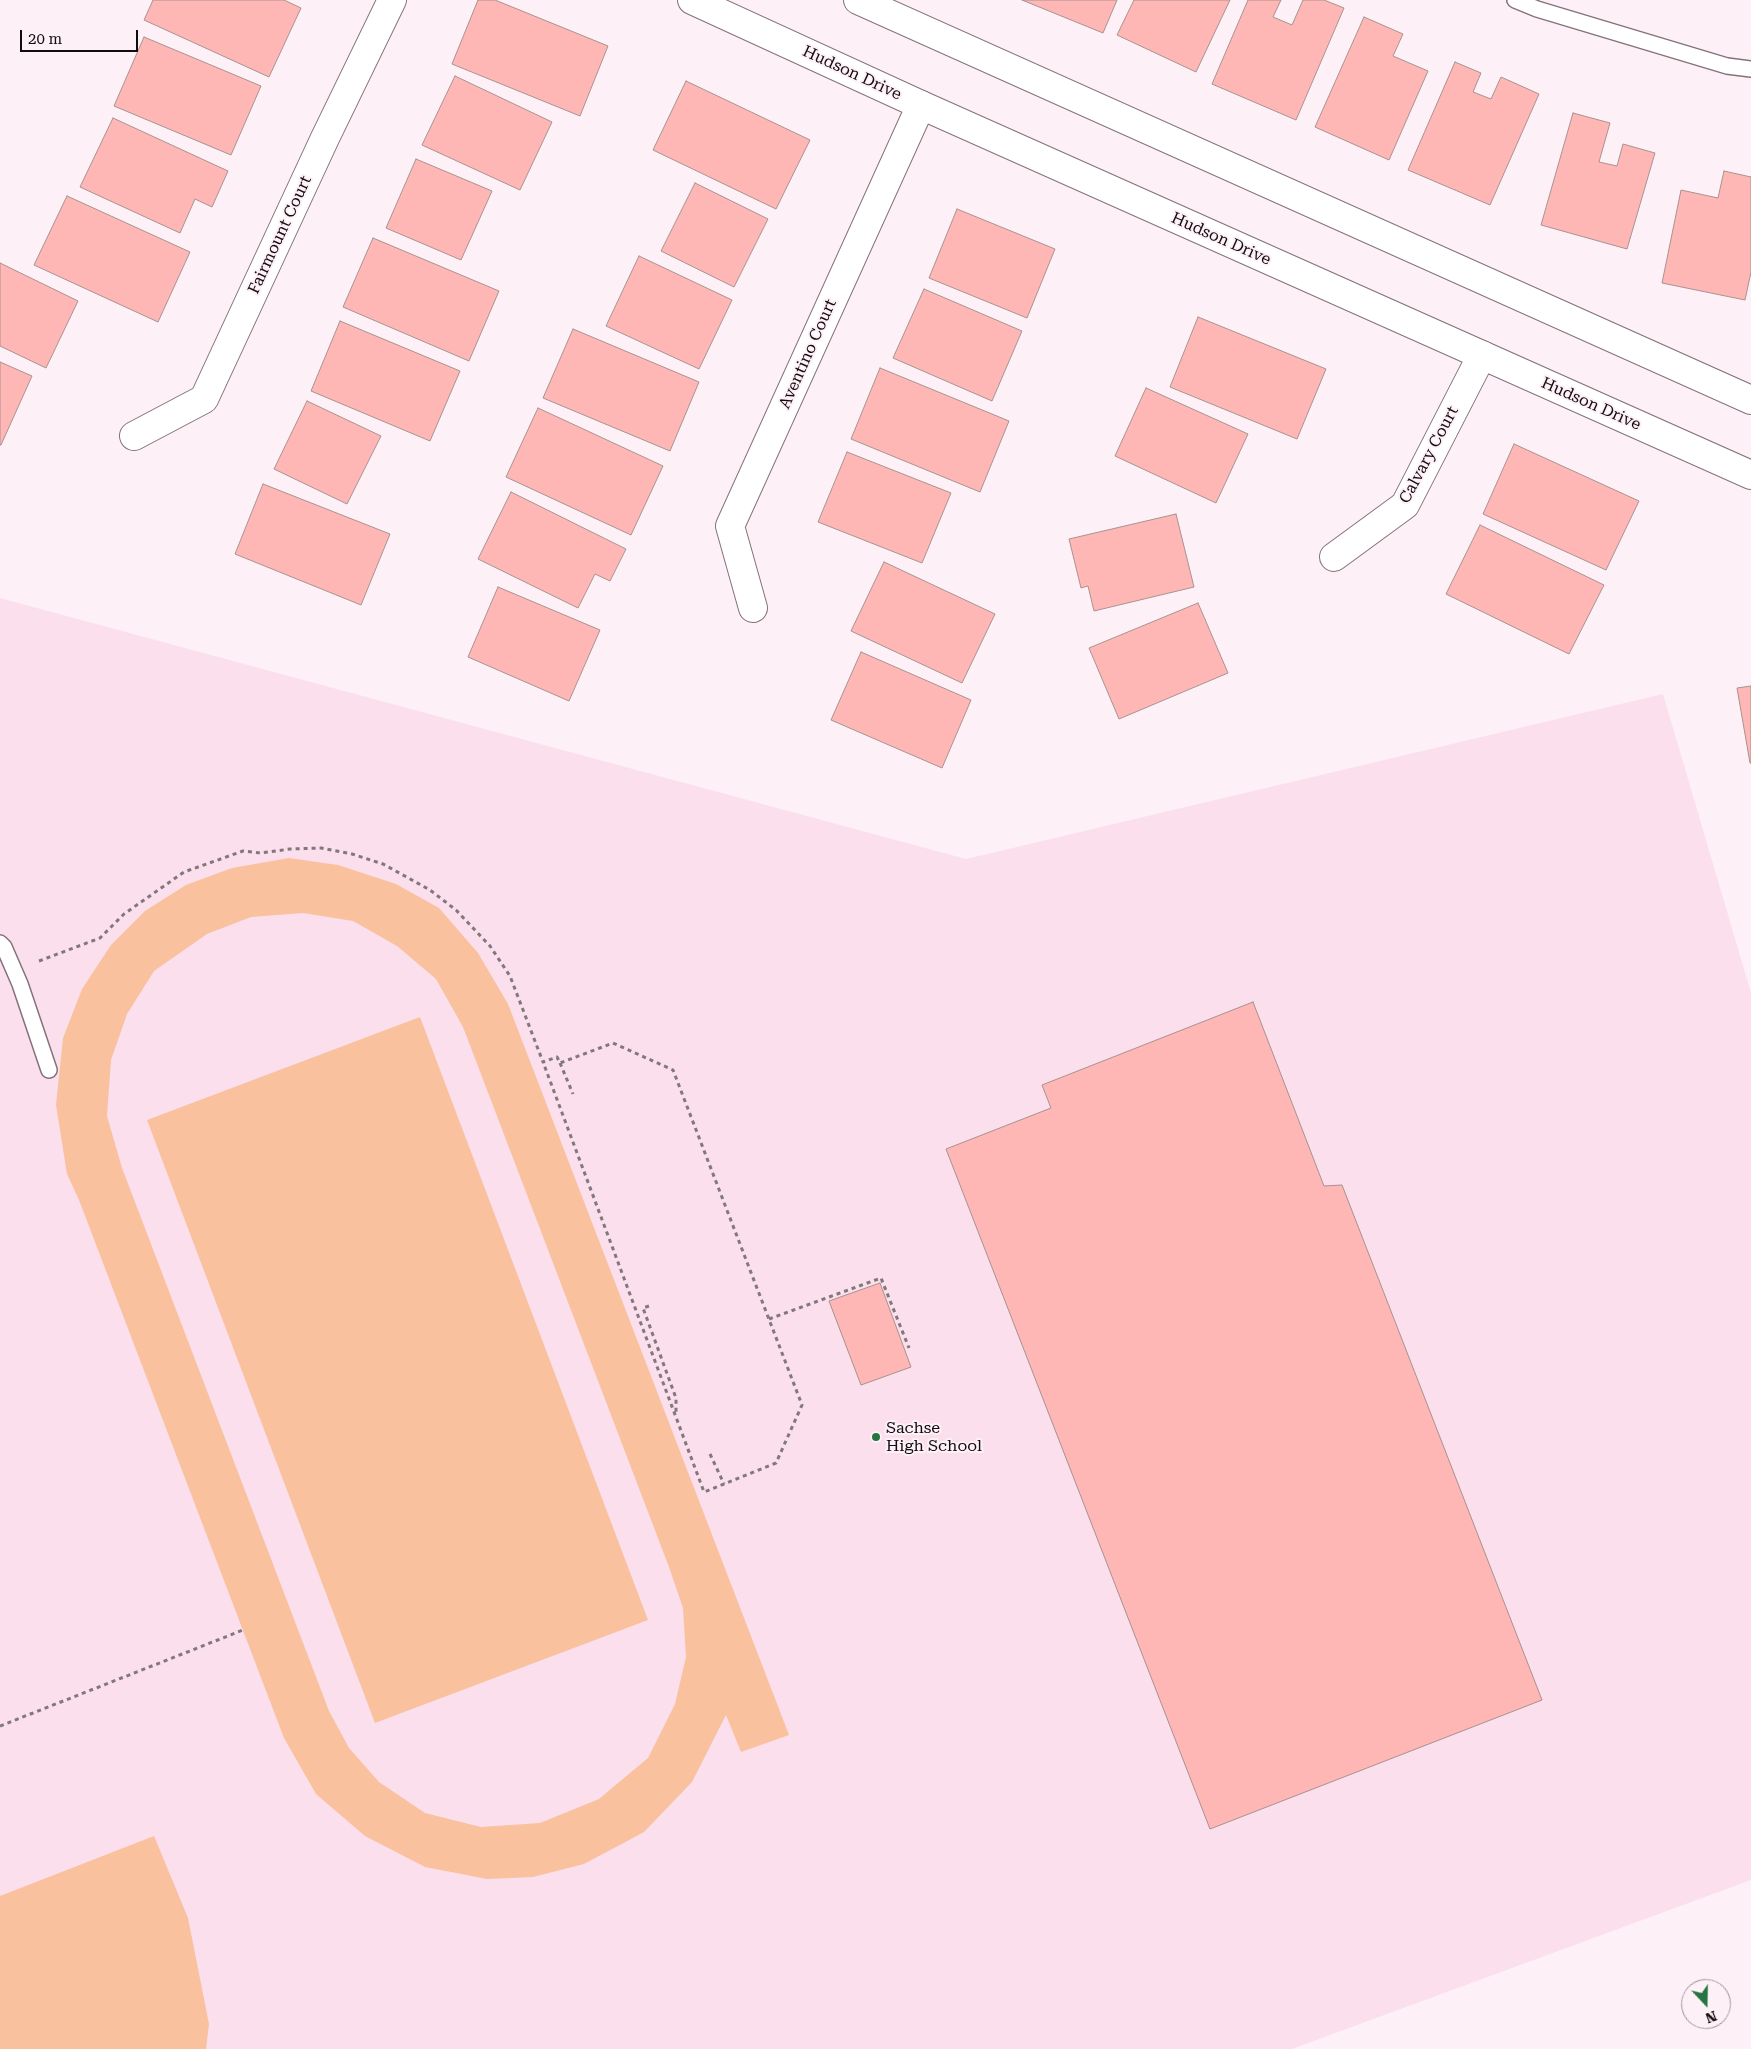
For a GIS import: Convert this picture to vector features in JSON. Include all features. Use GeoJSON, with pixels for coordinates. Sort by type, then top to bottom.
{"type":"FeatureCollection","features":[{"type":"Feature","properties":{"kind":"street","name":"Fairmount Court"},"geometry":{"type":"LineString","coordinates":[[134,436],[204,399],[325,138],[392,0]]}},
{"type":"Feature","properties":{"kind":"street","name":"Hudson Drive"},"geometry":{"type":"LineString","coordinates":[[692,0],[921,105],[1751,475]]}},
{"type":"Feature","properties":{"kind":"street"},"geometry":{"type":"LineString","coordinates":[[858,0],[1751,400]]}},
{"type":"Feature","properties":{"kind":"street","name":"Aventino Court"},"geometry":{"type":"LineString","coordinates":[[753,608],[730,526],[921,105]]}},
{"type":"Feature","properties":{"kind":"street","name":"Calvary Court"},"geometry":{"type":"LineString","coordinates":[[1334,556],[1405,505],[1482,355]]}},
{"type":"Feature","properties":{"kind":"lane"},"geometry":{"type":"LineString","coordinates":[[1515,0],[1537,9],[1718,63],[1751,69]]}},
{"type":"Feature","properties":{"kind":"lane"},"geometry":{"type":"LineString","coordinates":[[0,943],[4,947],[15,971],[49,1070]]}},
{"type":"Feature","properties":{"kind":"path"},"geometry":{"type":"LineString","coordinates":[[15,971],[100,938],[124,914],[184,872],[216,859],[243,851],[261,852],[321,848],[352,854],[383,864],[430,890],[456,910],[490,946],[510,976],[704,1492],[776,1463],[802,1406],[673,1070],[613,1043],[560,1063]]}},
{"type":"Feature","properties":{"kind":"path"},"geometry":{"type":"LineString","coordinates":[[543,1062],[557,1057],[573,1094]]}},
{"type":"Feature","properties":{"kind":"path"},"geometry":{"type":"LineString","coordinates":[[769,1319],[881,1278],[909,1348]]}},
{"type":"Feature","properties":{"kind":"path"},"geometry":{"type":"LineString","coordinates":[[649,1306],[643,1308],[676,1398],[675,1417]]}},
{"type":"Feature","properties":{"kind":"path"},"geometry":{"type":"LineString","coordinates":[[710,1454],[724,1484]]}},
{"type":"Feature","properties":{"kind":"path"},"geometry":{"type":"LineString","coordinates":[[0,1726],[243,1630]]}},
{"type":"Feature","properties":{"kind":"shaded area","name":"Sachse High School"},"geometry":{"type":"Polygon","coordinates":[[[0,598],[966,859],[1663,694],[1751,993],[1751,1880],[1292,2049],[0,2049],[0,598]]]}},
{"type":"Feature","properties":{"kind":"shaded area"},"geometry":{"type":"Polygon","coordinates":[[[289,858],[338,865],[396,884],[439,908],[478,953],[508,1004],[789,1735],[741,1752],[726,1715],[692,1782],[644,1832],[584,1864],[533,1877],[487,1879],[425,1867],[365,1836],[316,1794],[284,1738],[79,1200],[67,1174],[56,1105],[63,1038],[82,989],[111,945],[145,911],[186,885],[232,868],[289,858]],[[303,913],[251,917],[207,934],[154,971],[127,1014],[111,1060],[107,1116],[122,1168],[329,1711],[349,1748],[379,1782],[425,1813],[481,1827],[540,1823],[599,1799],[648,1758],[675,1704],[686,1657],[683,1608],[463,1027],[436,979],[397,946],[353,921],[303,913]]]}},
{"type":"Feature","properties":{"kind":"shaded area"},"geometry":{"type":"Polygon","coordinates":[[[420,1017],[648,1620],[375,1723],[147,1120],[420,1017]]]}},
{"type":"Feature","properties":{"kind":"shaded area"},"geometry":{"type":"Polygon","coordinates":[[[154,1836],[188,1918],[209,2024],[206,2049],[0,2049],[0,1896],[154,1836]]]}},
{"type":"Feature","properties":{"kind":"building"},"geometry":{"type":"Polygon","coordinates":[[[153,0],[284,0],[301,8],[269,77],[144,20],[153,0]]]}},
{"type":"Feature","properties":{"kind":"building"},"geometry":{"type":"Polygon","coordinates":[[[478,0],[495,0],[608,46],[580,116],[452,64],[478,0]]]}},
{"type":"Feature","properties":{"kind":"building"},"geometry":{"type":"Polygon","coordinates":[[[1022,0],[1117,0],[1103,33],[1022,0]]]}},
{"type":"Feature","properties":{"kind":"building"},"geometry":{"type":"Polygon","coordinates":[[[1134,0],[1230,0],[1196,72],[1117,35],[1134,0]]]}},
{"type":"Feature","properties":{"kind":"building"},"geometry":{"type":"Polygon","coordinates":[[[1248,0],[1281,0],[1273,17],[1292,25],[1303,0],[1324,0],[1344,8],[1296,120],[1212,84],[1248,0]]]}},
{"type":"Feature","properties":{"kind":"building"},"geometry":{"type":"Polygon","coordinates":[[[1364,17],[1403,34],[1393,56],[1428,71],[1389,160],[1315,127],[1364,17]]]}},
{"type":"Feature","properties":{"kind":"building"},"geometry":{"type":"Polygon","coordinates":[[[144,37],[261,86],[231,155],[114,106],[144,37]]]}},
{"type":"Feature","properties":{"kind":"building"},"geometry":{"type":"Polygon","coordinates":[[[1455,62],[1481,73],[1473,92],[1491,99],[1501,77],[1539,94],[1490,205],[1408,170],[1455,62]]]}},
{"type":"Feature","properties":{"kind":"building"},"geometry":{"type":"Polygon","coordinates":[[[455,76],[552,122],[520,190],[422,145],[455,76]]]}},
{"type":"Feature","properties":{"kind":"building"},"geometry":{"type":"Polygon","coordinates":[[[686,81],[810,140],[776,209],[653,150],[686,81]]]}},
{"type":"Feature","properties":{"kind":"building"},"geometry":{"type":"Polygon","coordinates":[[[1573,113],[1610,123],[1599,162],[1617,166],[1623,144],[1655,153],[1627,249],[1541,225],[1573,113]]]}},
{"type":"Feature","properties":{"kind":"building"},"geometry":{"type":"Polygon","coordinates":[[[113,118],[228,171],[212,207],[195,199],[180,233],[80,187],[113,118]]]}},
{"type":"Feature","properties":{"kind":"building"},"geometry":{"type":"Polygon","coordinates":[[[416,159],[492,191],[461,260],[386,228],[416,159]]]}},
{"type":"Feature","properties":{"kind":"building"},"geometry":{"type":"Polygon","coordinates":[[[1724,171],[1751,177],[1751,272],[1745,300],[1662,283],[1681,190],[1718,198],[1724,171]]]}},
{"type":"Feature","properties":{"kind":"building"},"geometry":{"type":"Polygon","coordinates":[[[695,183],[768,219],[734,287],[661,251],[695,183]]]}},
{"type":"Feature","properties":{"kind":"building"},"geometry":{"type":"Polygon","coordinates":[[[67,196],[190,252],[158,322],[34,265],[67,196]]]}},
{"type":"Feature","properties":{"kind":"building"},"geometry":{"type":"Polygon","coordinates":[[[957,209],[1055,249],[1027,318],[929,278],[957,209]]]}},
{"type":"Feature","properties":{"kind":"building"},"geometry":{"type":"Polygon","coordinates":[[[373,238],[499,291],[469,361],[343,307],[373,238]]]}},
{"type":"Feature","properties":{"kind":"building"},"geometry":{"type":"Polygon","coordinates":[[[639,256],[732,300],[699,369],[606,326],[639,256]]]}},
{"type":"Feature","properties":{"kind":"building"},"geometry":{"type":"Polygon","coordinates":[[[0,263],[78,301],[46,368],[0,346],[0,263]]]}},
{"type":"Feature","properties":{"kind":"building"},"geometry":{"type":"Polygon","coordinates":[[[924,289],[1022,331],[992,401],[893,358],[924,289]]]}},
{"type":"Feature","properties":{"kind":"building"},"geometry":{"type":"Polygon","coordinates":[[[1198,317],[1326,369],[1297,439],[1170,387],[1198,317]]]}},
{"type":"Feature","properties":{"kind":"building"},"geometry":{"type":"Polygon","coordinates":[[[340,321],[460,371],[430,441],[311,391],[340,321]]]}},
{"type":"Feature","properties":{"kind":"building"},"geometry":{"type":"Polygon","coordinates":[[[573,329],[699,382],[670,451],[543,398],[573,329]]]}},
{"type":"Feature","properties":{"kind":"building"},"geometry":{"type":"Polygon","coordinates":[[[0,362],[32,376],[1,445],[0,445],[0,362]]]}},
{"type":"Feature","properties":{"kind":"building"},"geometry":{"type":"Polygon","coordinates":[[[880,368],[1009,421],[980,492],[851,439],[880,368]]]}},
{"type":"Feature","properties":{"kind":"building"},"geometry":{"type":"Polygon","coordinates":[[[1146,388],[1248,434],[1216,503],[1115,456],[1146,388]]]}},
{"type":"Feature","properties":{"kind":"building"},"geometry":{"type":"Polygon","coordinates":[[[307,401],[381,436],[347,504],[274,469],[307,401]]]}},
{"type":"Feature","properties":{"kind":"building"},"geometry":{"type":"Polygon","coordinates":[[[538,408],[663,466],[631,535],[506,477],[538,408]]]}},
{"type":"Feature","properties":{"kind":"building"},"geometry":{"type":"Polygon","coordinates":[[[1514,444],[1639,501],[1606,570],[1483,514],[1514,444]]]}},
{"type":"Feature","properties":{"kind":"building"},"geometry":{"type":"Polygon","coordinates":[[[847,452],[951,493],[922,563],[818,522],[847,452]]]}},
{"type":"Feature","properties":{"kind":"building"},"geometry":{"type":"Polygon","coordinates":[[[263,484],[390,534],[361,605],[235,554],[263,484]]]}},
{"type":"Feature","properties":{"kind":"building"},"geometry":{"type":"Polygon","coordinates":[[[511,492],[626,549],[610,581],[595,574],[578,608],[478,559],[511,492]]]}},
{"type":"Feature","properties":{"kind":"building"},"geometry":{"type":"Polygon","coordinates":[[[1176,514],[1194,587],[1094,611],[1088,586],[1081,588],[1069,539],[1176,514]]]}},
{"type":"Feature","properties":{"kind":"building"},"geometry":{"type":"Polygon","coordinates":[[[1480,525],[1604,585],[1569,654],[1446,594],[1480,525]]]}},
{"type":"Feature","properties":{"kind":"building"},"geometry":{"type":"Polygon","coordinates":[[[884,562],[995,614],[962,683],[851,631],[884,562]]]}},
{"type":"Feature","properties":{"kind":"building"},"geometry":{"type":"Polygon","coordinates":[[[498,587],[600,630],[569,701],[468,657],[498,587]]]}},
{"type":"Feature","properties":{"kind":"building"},"geometry":{"type":"Polygon","coordinates":[[[1198,603],[1228,673],[1119,719],[1089,648],[1198,603]]]}},
{"type":"Feature","properties":{"kind":"building"},"geometry":{"type":"Polygon","coordinates":[[[861,652],[971,700],[942,768],[831,720],[861,652]]]}},
{"type":"Feature","properties":{"kind":"building"},"geometry":{"type":"Polygon","coordinates":[[[1751,686],[1751,763],[1750,763],[1737,688],[1751,686]]]}},
{"type":"Feature","properties":{"kind":"building"},"geometry":{"type":"Polygon","coordinates":[[[1253,1002],[1324,1186],[1342,1185],[1542,1700],[1210,1829],[946,1149],[1051,1108],[1042,1085],[1253,1002]]]}},
{"type":"Feature","properties":{"kind":"building"},"geometry":{"type":"Polygon","coordinates":[[[880,1283],[911,1367],[861,1385],[829,1301],[880,1283]]]}},
{"type":"Feature","properties":{"kind":"place","name":"Sachse High School"},"geometry":{"type":"Point","coordinates":[876,1437]}}]}
